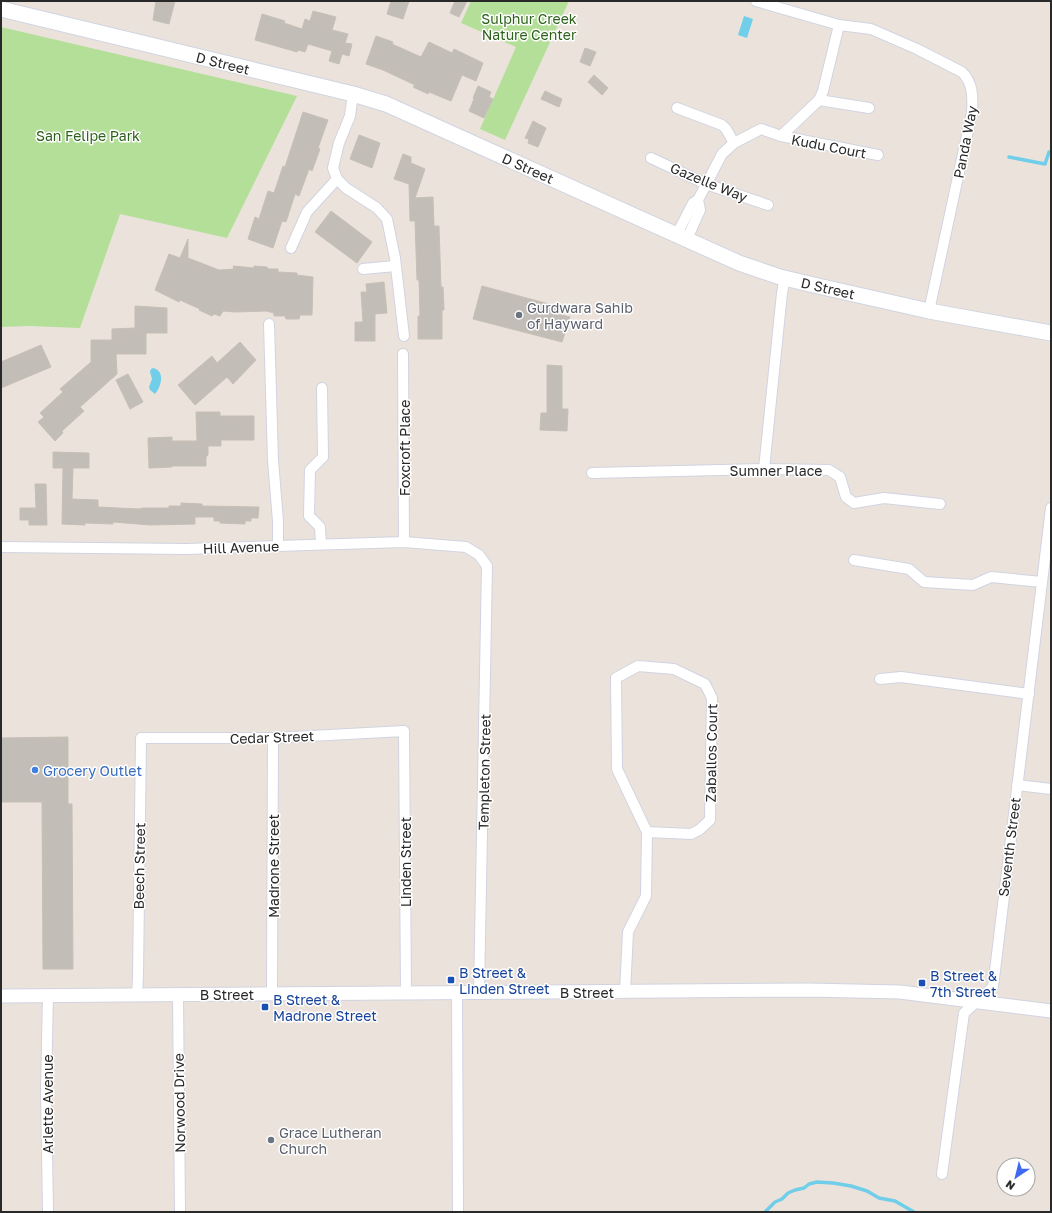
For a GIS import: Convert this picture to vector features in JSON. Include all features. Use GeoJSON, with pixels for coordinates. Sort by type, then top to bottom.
{"type":"FeatureCollection","features":[{"type":"Feature","properties":{"kind":"main road","name":"D Street"},"geometry":{"type":"LineString","coordinates":[[1,9],[353,94],[386,104],[739,262],[785,278],[929,311],[1051,333]]}},
{"type":"Feature","properties":{"kind":"street","name":"Panda Way"},"geometry":{"type":"LineString","coordinates":[[756,1],[839,25],[871,29],[917,49],[962,72],[967,77],[973,98],[972,112],[929,311]]}},
{"type":"Feature","properties":{"kind":"street"},"geometry":{"type":"LineString","coordinates":[[781,136],[819,100],[823,91],[839,25]]}},
{"type":"Feature","properties":{"kind":"street"},"geometry":{"type":"LineString","coordinates":[[353,94],[350,116],[339,143],[333,168],[337,179],[346,188],[378,208],[387,219],[390,227],[404,336]]}},
{"type":"Feature","properties":{"kind":"street"},"geometry":{"type":"LineString","coordinates":[[819,100],[869,108]]}},
{"type":"Feature","properties":{"kind":"street"},"geometry":{"type":"LineString","coordinates":[[677,108],[722,125],[734,143]]}},
{"type":"Feature","properties":{"kind":"street","name":"Kudu Court"},"geometry":{"type":"LineString","coordinates":[[682,237],[700,210],[698,200],[722,154],[734,143],[761,129],[781,136],[878,155]]}},
{"type":"Feature","properties":{"kind":"street","name":"Gazelle Way"},"geometry":{"type":"LineString","coordinates":[[651,158],[706,184],[768,205]]}},
{"type":"Feature","properties":{"kind":"street"},"geometry":{"type":"LineString","coordinates":[[291,248],[307,212],[337,179]]}},
{"type":"Feature","properties":{"kind":"street"},"geometry":{"type":"LineString","coordinates":[[363,269],[395,266]]}},
{"type":"Feature","properties":{"kind":"street"},"geometry":{"type":"LineString","coordinates":[[764,469],[782,293],[785,278]]}},
{"type":"Feature","properties":{"kind":"street"},"geometry":{"type":"LineString","coordinates":[[269,324],[273,460],[278,521],[278,545]]}},
{"type":"Feature","properties":{"kind":"street","name":"Foxcroft Place"},"geometry":{"type":"LineString","coordinates":[[403,354],[404,542]]}},
{"type":"Feature","properties":{"kind":"street"},"geometry":{"type":"LineString","coordinates":[[320,544],[320,527],[310,516],[310,470],[323,457],[322,388]]}},
{"type":"Feature","properties":{"kind":"street","name":"Sumner Place"},"geometry":{"type":"LineString","coordinates":[[592,473],[764,469],[829,470],[840,477],[846,497],[854,503],[884,498],[940,504]]}},
{"type":"Feature","properties":{"kind":"street","name":"Seventh Street"},"geometry":{"type":"LineString","coordinates":[[942,1174],[964,1013],[993,987],[1051,508]]}},
{"type":"Feature","properties":{"kind":"street","name":"Hill Avenue"},"geometry":{"type":"LineString","coordinates":[[1,547],[186,549],[404,542],[466,547],[479,555]]}},
{"type":"Feature","properties":{"kind":"street","name":"Templeton Street"},"geometry":{"type":"LineString","coordinates":[[479,555],[487,566],[480,993]]}},
{"type":"Feature","properties":{"kind":"street"},"geometry":{"type":"LineString","coordinates":[[854,560],[909,569],[924,582],[973,585],[991,576],[1042,582]]}},
{"type":"Feature","properties":{"kind":"street","name":"Zaballos Court"},"geometry":{"type":"LineString","coordinates":[[625,992],[628,932],[646,896],[647,832],[617,769],[616,678],[638,666],[674,669],[705,684],[712,698],[710,820],[699,830],[691,834],[647,832]]}},
{"type":"Feature","properties":{"kind":"street"},"geometry":{"type":"LineString","coordinates":[[880,680],[901,677],[1029,694]]}},
{"type":"Feature","properties":{"kind":"street","name":"Cedar Street"},"geometry":{"type":"LineString","coordinates":[[141,738],[273,738],[404,731]]}},
{"type":"Feature","properties":{"kind":"street","name":"Linden Street"},"geometry":{"type":"LineString","coordinates":[[404,731],[406,993]]}},
{"type":"Feature","properties":{"kind":"street","name":"Beech Street"},"geometry":{"type":"LineString","coordinates":[[137,995],[141,738]]}},
{"type":"Feature","properties":{"kind":"street","name":"Madrone Street"},"geometry":{"type":"LineString","coordinates":[[272,994],[273,738]]}},
{"type":"Feature","properties":{"kind":"street"},"geometry":{"type":"LineString","coordinates":[[1017,785],[1051,790]]}},
{"type":"Feature","properties":{"kind":"street","name":"B Street"},"geometry":{"type":"LineString","coordinates":[[1,996],[809,990],[900,992],[1051,1011]]}},
{"type":"Feature","properties":{"kind":"street"},"geometry":{"type":"LineString","coordinates":[[457,993],[458,1212]]}},
{"type":"Feature","properties":{"kind":"street","name":"Norwood Drive"},"geometry":{"type":"LineString","coordinates":[[178,994],[180,1212]]}},
{"type":"Feature","properties":{"kind":"street","name":"Arlette Avenue"},"geometry":{"type":"LineString","coordinates":[[48,995],[46,1090],[48,1212]]}},
{"type":"Feature","properties":{"kind":"green space","name":"Sulphur Creek Nature Center"},"geometry":{"type":"Polygon","coordinates":[[[471,1],[569,1],[505,140],[480,129],[516,47],[461,23],[471,1]]]}},
{"type":"Feature","properties":{"kind":"green space","name":"San Felipe Park"},"geometry":{"type":"Polygon","coordinates":[[[1,27],[297,96],[227,238],[120,214],[80,328],[29,326],[1,327],[1,27]]]}},
{"type":"Feature","properties":{"kind":"water"},"geometry":{"type":"Polygon","coordinates":[[[744,16],[753,19],[747,38],[738,35],[744,16]]]}},
{"type":"Feature","properties":{"kind":"water"},"geometry":{"type":"Polygon","coordinates":[[[153,368],[160,372],[161,376],[159,387],[155,394],[149,387],[152,379],[150,372],[153,368]]]}},
{"type":"Feature","properties":{"kind":"building"},"geometry":{"type":"Polygon","coordinates":[[[156,1],[175,1],[169,24],[153,20],[156,1]]]}},
{"type":"Feature","properties":{"kind":"building"},"geometry":{"type":"Polygon","coordinates":[[[391,1],[409,1],[403,19],[387,14],[391,1]]]}},
{"type":"Feature","properties":{"kind":"building"},"geometry":{"type":"Polygon","coordinates":[[[455,1],[467,1],[459,17],[450,13],[455,1]]]}},
{"type":"Feature","properties":{"kind":"building"},"geometry":{"type":"Polygon","coordinates":[[[313,11],[336,17],[332,30],[348,34],[345,43],[352,44],[349,56],[342,54],[339,64],[329,61],[332,51],[308,44],[305,52],[298,50],[297,52],[255,40],[262,14],[285,21],[284,23],[302,29],[305,19],[310,21],[313,11]]]}},
{"type":"Feature","properties":{"kind":"building"},"geometry":{"type":"Polygon","coordinates":[[[376,36],[393,42],[392,44],[421,57],[429,42],[452,53],[454,49],[483,63],[476,81],[462,75],[451,101],[429,92],[428,94],[413,87],[415,85],[366,64],[376,36]]]}},
{"type":"Feature","properties":{"kind":"building"},"geometry":{"type":"Polygon","coordinates":[[[585,48],[596,52],[590,66],[580,62],[585,48]]]}},
{"type":"Feature","properties":{"kind":"building"},"geometry":{"type":"Polygon","coordinates":[[[594,75],[608,88],[602,95],[588,82],[594,75]]]}},
{"type":"Feature","properties":{"kind":"building"},"geometry":{"type":"Polygon","coordinates":[[[478,86],[491,92],[489,97],[493,99],[484,118],[469,111],[478,86]]]}},
{"type":"Feature","properties":{"kind":"building"},"geometry":{"type":"Polygon","coordinates":[[[545,91],[562,99],[559,107],[541,99],[545,91]]]}},
{"type":"Feature","properties":{"kind":"building"},"geometry":{"type":"Polygon","coordinates":[[[303,112],[328,120],[312,171],[309,169],[299,196],[295,194],[286,222],[282,221],[273,248],[248,239],[255,217],[259,219],[268,191],[274,193],[283,166],[285,167],[303,112]]]}},
{"type":"Feature","properties":{"kind":"building"},"geometry":{"type":"Polygon","coordinates":[[[533,121],[546,128],[538,147],[528,143],[529,139],[525,138],[533,121]]]}},
{"type":"Feature","properties":{"kind":"building"},"geometry":{"type":"Polygon","coordinates":[[[359,135],[380,143],[372,168],[350,159],[359,135]]]}},
{"type":"Feature","properties":{"kind":"building"},"geometry":{"type":"Polygon","coordinates":[[[403,154],[411,157],[411,163],[425,169],[415,198],[433,197],[434,226],[439,226],[441,287],[443,287],[444,310],[442,310],[442,339],[418,339],[418,316],[420,316],[415,221],[410,221],[409,184],[394,179],[403,154]]]}},
{"type":"Feature","properties":{"kind":"building"},"geometry":{"type":"Polygon","coordinates":[[[331,211],[372,242],[357,263],[315,232],[331,211]]]}},
{"type":"Feature","properties":{"kind":"building"},"geometry":{"type":"Polygon","coordinates":[[[188,239],[188,258],[219,270],[234,269],[233,266],[254,268],[254,266],[267,267],[268,269],[278,269],[278,272],[297,273],[297,275],[313,277],[312,315],[300,315],[299,319],[286,319],[285,316],[274,316],[274,313],[266,311],[223,311],[220,316],[214,314],[212,316],[199,310],[200,309],[180,300],[179,302],[155,290],[169,254],[180,258],[188,239]]]}},
{"type":"Feature","properties":{"kind":"building"},"geometry":{"type":"Polygon","coordinates":[[[384,282],[387,313],[375,314],[375,341],[355,341],[355,322],[363,322],[361,292],[367,292],[366,284],[384,282]]]}},
{"type":"Feature","properties":{"kind":"building","name":"Gurdwara Sahib of Hayward"},"geometry":{"type":"Polygon","coordinates":[[[482,286],[560,307],[558,314],[570,317],[562,342],[473,319],[482,286]]]}},
{"type":"Feature","properties":{"kind":"building"},"geometry":{"type":"Polygon","coordinates":[[[135,306],[167,308],[167,333],[146,333],[146,354],[116,354],[117,374],[80,407],[84,411],[62,431],[63,433],[55,441],[38,422],[44,417],[40,413],[63,392],[60,389],[91,362],[91,340],[112,340],[112,329],[135,328],[135,306]]]}},
{"type":"Feature","properties":{"kind":"building"},"geometry":{"type":"Polygon","coordinates":[[[240,342],[256,360],[233,384],[227,377],[195,405],[178,385],[212,356],[217,363],[240,342]]]}},
{"type":"Feature","properties":{"kind":"building"},"geometry":{"type":"Polygon","coordinates":[[[41,345],[51,367],[1,388],[1,362],[41,345]]]}},
{"type":"Feature","properties":{"kind":"building"},"geometry":{"type":"Polygon","coordinates":[[[547,365],[562,366],[562,409],[568,409],[567,431],[540,430],[541,413],[547,413],[547,365]]]}},
{"type":"Feature","properties":{"kind":"building"},"geometry":{"type":"Polygon","coordinates":[[[128,374],[143,402],[130,409],[116,380],[128,374]]]}},
{"type":"Feature","properties":{"kind":"building"},"geometry":{"type":"Polygon","coordinates":[[[196,412],[220,412],[220,416],[254,416],[254,440],[221,440],[221,446],[208,446],[206,466],[149,468],[148,438],[172,437],[172,441],[197,441],[196,412]]]}},
{"type":"Feature","properties":{"kind":"building"},"geometry":{"type":"Polygon","coordinates":[[[53,452],[89,453],[89,468],[73,468],[72,499],[98,500],[98,507],[139,509],[169,508],[169,506],[181,506],[181,503],[202,504],[202,506],[259,507],[258,518],[251,518],[251,521],[245,521],[245,524],[220,523],[220,521],[214,521],[214,517],[195,517],[195,524],[150,525],[113,522],[113,524],[62,524],[63,468],[53,468],[53,452]]]}},
{"type":"Feature","properties":{"kind":"building"},"geometry":{"type":"Polygon","coordinates":[[[35,484],[46,484],[47,525],[29,525],[29,520],[20,520],[20,508],[36,508],[35,484]]]}},
{"type":"Feature","properties":{"kind":"building"},"geometry":{"type":"Polygon","coordinates":[[[68,737],[68,804],[72,804],[73,969],[43,969],[42,802],[1,802],[1,738],[68,737]]]}},
{"type":"Feature","properties":{"kind":"waterway"},"geometry":{"type":"LineString","coordinates":[[1009,157],[1045,164],[1049,152],[1051,154]]}},
{"type":"Feature","properties":{"kind":"waterway"},"geometry":{"type":"LineString","coordinates":[[765,1212],[775,1202],[782,1199],[788,1193],[817,1182],[851,1186],[867,1191],[879,1198],[895,1201],[914,1212]]}},
{"type":"Feature","properties":{"kind":"place","name":"Gurdwara Sahib of Hayward"},"geometry":{"type":"Point","coordinates":[519,315]}},
{"type":"Feature","properties":{"kind":"place","name":"Grocery Outlet"},"geometry":{"type":"Point","coordinates":[35,770]}},
{"type":"Feature","properties":{"kind":"place","name":"B Street & Linden Street"},"geometry":{"type":"Point","coordinates":[451,980]}},
{"type":"Feature","properties":{"kind":"place","name":"B Street & 7th Street"},"geometry":{"type":"Point","coordinates":[922,983]}},
{"type":"Feature","properties":{"kind":"place","name":"B Street & Madrone Street"},"geometry":{"type":"Point","coordinates":[265,1007]}},
{"type":"Feature","properties":{"kind":"place","name":"Grace Lutheran Church"},"geometry":{"type":"Point","coordinates":[271,1140]}}]}
